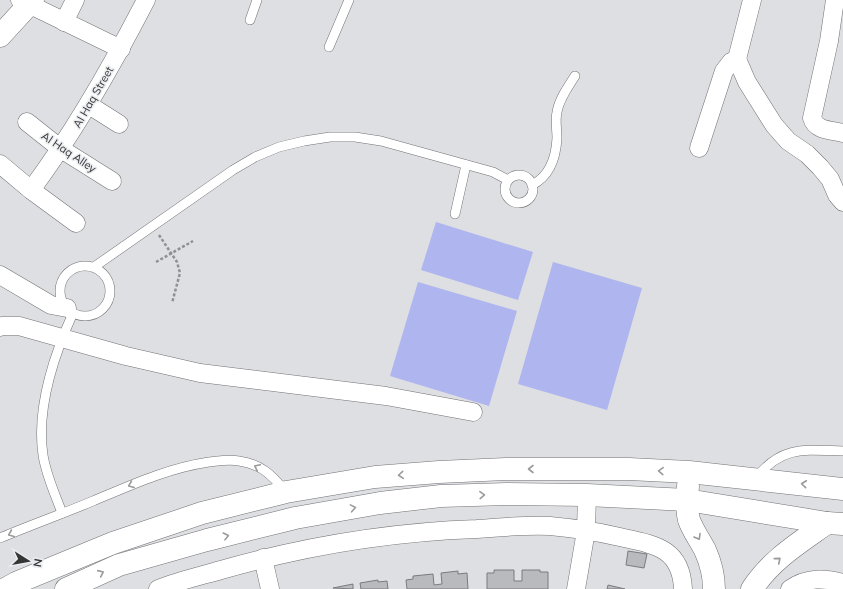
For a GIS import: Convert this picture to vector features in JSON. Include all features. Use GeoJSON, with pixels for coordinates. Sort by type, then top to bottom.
{"type":"FeatureCollection","features":[{"type":"Feature","properties":{"kind":"street"},"geometry":{"type":"LineString","coordinates":[[64,22],[75,0]]}},
{"type":"Feature","properties":{"kind":"street","name":"Al Haq Street"},"geometry":{"type":"LineString","coordinates":[[32,190],[62,149],[89,105],[121,49],[146,0]]}},
{"type":"Feature","properties":{"kind":"street"},"geometry":{"type":"LineString","coordinates":[[752,0],[737,59],[747,82],[774,125],[788,141],[807,154],[820,167],[830,179],[837,195],[843,202]]}},
{"type":"Feature","properties":{"kind":"street"},"geometry":{"type":"LineString","coordinates":[[835,0],[829,41],[812,118],[814,124],[818,128],[843,133]]}},
{"type":"Feature","properties":{"kind":"street"},"geometry":{"type":"LineString","coordinates":[[0,36],[28,2],[64,22],[121,49]]}},
{"type":"Feature","properties":{"kind":"street"},"geometry":{"type":"LineString","coordinates":[[700,148],[724,71],[731,62],[737,59]]}},
{"type":"Feature","properties":{"kind":"street"},"geometry":{"type":"LineString","coordinates":[[89,105],[119,124]]}},
{"type":"Feature","properties":{"kind":"street","name":"Al Haq Alley"},"geometry":{"type":"LineString","coordinates":[[27,122],[62,149],[112,181]]}},
{"type":"Feature","properties":{"kind":"street"},"geometry":{"type":"LineString","coordinates":[[0,164],[32,190],[76,222]]}},
{"type":"Feature","properties":{"kind":"street"},"geometry":{"type":"LineString","coordinates":[[0,276],[51,304],[70,311]]}},
{"type":"Feature","properties":{"kind":"street"},"geometry":{"type":"LineString","coordinates":[[0,327],[19,326],[134,358],[200,373],[386,396],[473,412]]}},
{"type":"Feature","properties":{"kind":"street"},"geometry":{"type":"LineString","coordinates":[[5,589],[16,583],[113,543],[202,513],[286,492],[375,477],[514,469],[629,469],[689,472],[843,489]]}},
{"type":"Feature","properties":{"kind":"street"},"geometry":{"type":"LineString","coordinates":[[689,472],[687,500],[689,518],[705,550],[711,566],[714,589]]}},
{"type":"Feature","properties":{"kind":"street"},"geometry":{"type":"LineString","coordinates":[[66,589],[118,565],[207,540],[295,518],[364,506],[441,496],[507,494],[687,500],[835,523]]}},
{"type":"Feature","properties":{"kind":"street"},"geometry":{"type":"LineString","coordinates":[[576,589],[586,531],[587,496]]}},
{"type":"Feature","properties":{"kind":"street"},"geometry":{"type":"LineString","coordinates":[[752,589],[761,576],[776,561],[835,523]]}},
{"type":"Feature","properties":{"kind":"street"},"geometry":{"type":"LineString","coordinates":[[158,589],[263,558],[340,542],[438,530],[550,526],[606,534],[655,545],[668,552],[677,562],[682,573],[683,589]]}},
{"type":"Feature","properties":{"kind":"street"},"geometry":{"type":"LineString","coordinates":[[263,558],[270,589]]}},
{"type":"Feature","properties":{"kind":"street"},"geometry":{"type":"LineString","coordinates":[[790,589],[799,583],[816,578],[843,583]]}},
{"type":"Feature","properties":{"kind":"lane"},"geometry":{"type":"LineString","coordinates":[[250,20],[257,0]]}},
{"type":"Feature","properties":{"kind":"lane"},"geometry":{"type":"LineString","coordinates":[[329,47],[349,0]]}},
{"type":"Feature","properties":{"kind":"lane"},"geometry":{"type":"LineString","coordinates":[[532,185],[546,174],[552,163],[557,137],[557,111],[563,95],[575,76]]}},
{"type":"Feature","properties":{"kind":"lane"},"geometry":{"type":"LineString","coordinates":[[94,267],[210,185],[255,157],[279,147],[304,141],[336,137],[355,137],[381,141],[493,172],[508,180]]}},
{"type":"Feature","properties":{"kind":"lane"},"geometry":{"type":"LineString","coordinates":[[455,214],[466,165]]}},
{"type":"Feature","properties":{"kind":"lane"},"geometry":{"type":"LineString","coordinates":[[523,175],[528,178],[532,185],[532,194],[530,199],[525,202],[520,204],[514,203],[506,196],[505,184],[512,176],[523,175]]}},
{"type":"Feature","properties":{"kind":"lane"},"geometry":{"type":"LineString","coordinates":[[83,266],[94,267],[105,275],[110,288],[108,301],[99,312],[86,316],[70,311],[61,299],[60,288],[64,277],[72,269],[83,266]]}},
{"type":"Feature","properties":{"kind":"lane"},"geometry":{"type":"LineString","coordinates":[[62,513],[45,465],[41,437],[45,396],[70,311]]}},
{"type":"Feature","properties":{"kind":"lane"},"geometry":{"type":"LineString","coordinates":[[755,479],[772,461],[784,454],[809,450],[843,452]]}},
{"type":"Feature","properties":{"kind":"lane"},"geometry":{"type":"LineString","coordinates":[[0,538],[154,476],[178,468],[227,460],[239,461],[262,468],[272,475],[286,492]]}},
{"type":"Feature","properties":{"kind":"path"},"geometry":{"type":"LineString","coordinates":[[152,225],[177,262],[180,273],[172,303]]}},
{"type":"Feature","properties":{"kind":"path"},"geometry":{"type":"LineString","coordinates":[[156,262],[193,241]]}},
{"type":"Feature","properties":{"kind":"shaded area"},"geometry":{"type":"Polygon","coordinates":[[[436,222],[533,252],[518,300],[421,270],[436,222]]]}},
{"type":"Feature","properties":{"kind":"shaded area"},"geometry":{"type":"Polygon","coordinates":[[[553,262],[642,288],[607,410],[518,384],[553,262]]]}},
{"type":"Feature","properties":{"kind":"shaded area"},"geometry":{"type":"Polygon","coordinates":[[[418,282],[517,311],[489,406],[390,376],[418,282]]]}},
{"type":"Feature","properties":{"kind":"building"},"geometry":{"type":"Polygon","coordinates":[[[628,551],[647,554],[644,568],[626,565],[628,551]]]}},
{"type":"Feature","properties":{"kind":"building"},"geometry":{"type":"Polygon","coordinates":[[[494,570],[514,570],[514,581],[522,581],[522,570],[540,570],[540,572],[548,572],[548,589],[487,589],[487,573],[494,573],[494,570]]]}},
{"type":"Feature","properties":{"kind":"building"},"geometry":{"type":"Polygon","coordinates":[[[458,571],[458,574],[467,573],[468,589],[407,589],[406,580],[413,579],[413,576],[433,574],[434,585],[442,584],[441,573],[458,571]]]}},
{"type":"Feature","properties":{"kind":"building"},"geometry":{"type":"Polygon","coordinates":[[[378,580],[378,582],[387,581],[388,589],[361,589],[360,583],[378,580]]]}},
{"type":"Feature","properties":{"kind":"building"},"geometry":{"type":"Polygon","coordinates":[[[353,584],[353,589],[333,588],[353,584]]]}},
{"type":"Feature","properties":{"kind":"building"},"geometry":{"type":"Polygon","coordinates":[[[608,585],[625,589],[607,589],[608,585]]]}}]}
